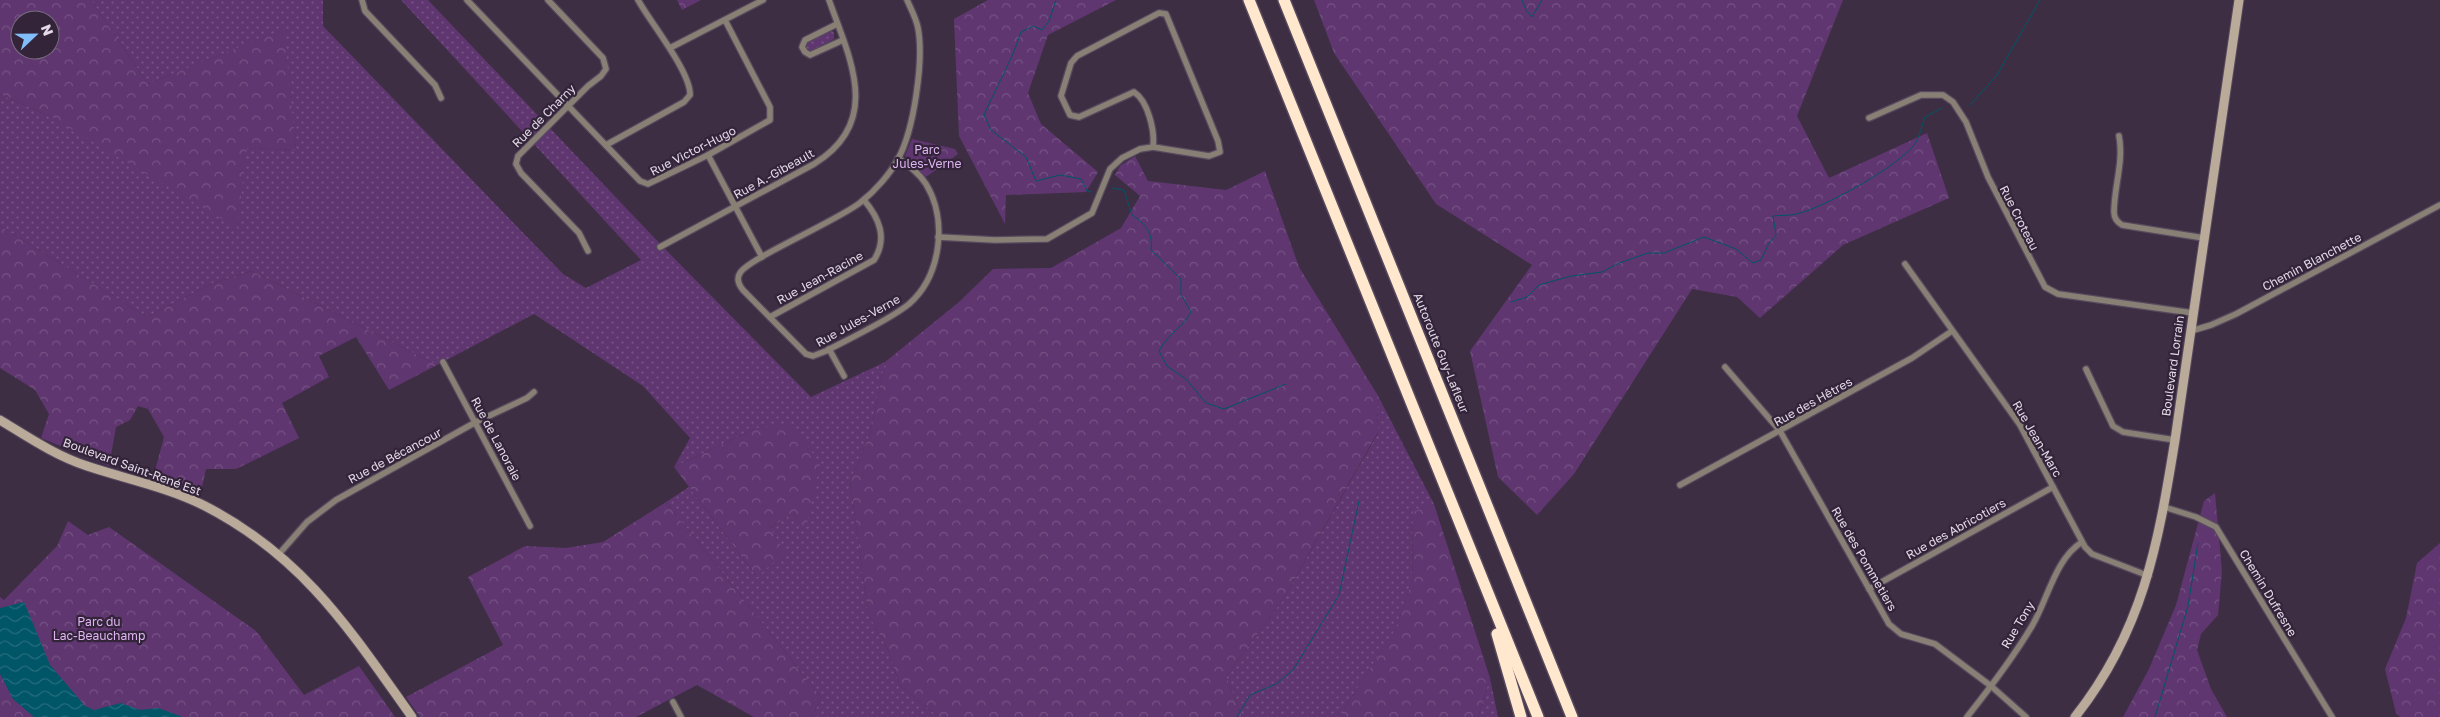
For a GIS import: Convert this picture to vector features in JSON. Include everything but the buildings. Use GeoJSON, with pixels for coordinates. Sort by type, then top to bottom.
{"type":"FeatureCollection","features":[{"type":"Feature","properties":{"kind":"highway"},"geometry":{"type":"LineString","coordinates":[[1250,0],[1538,717]]}},
{"type":"Feature","properties":{"kind":"highway","name":"Autoroute Guy-Lafleur"},"geometry":{"type":"LineString","coordinates":[[1284,0],[1572,717]]}},
{"type":"Feature","properties":{"kind":"highway"},"geometry":{"type":"LineString","coordinates":[[1475,561],[1520,717]]}},
{"type":"Feature","properties":{"kind":"main road","name":"Boulevard Lorrain"},"geometry":{"type":"LineString","coordinates":[[2075,717],[2107,672],[2128,632],[2149,576],[2164,507],[2175,440],[2239,0]]}},
{"type":"Feature","properties":{"kind":"main road","name":"Boulevard Saint-René Est"},"geometry":{"type":"LineString","coordinates":[[0,420],[36,442],[72,460],[154,485],[204,506],[250,533],[279,554],[316,589],[356,639],[412,717]]}},
{"type":"Feature","properties":{"kind":"street"},"geometry":{"type":"LineString","coordinates":[[362,0],[365,11],[435,85],[441,98]]}},
{"type":"Feature","properties":{"kind":"street","name":"Rue Victor-Hugo"},"geometry":{"type":"LineString","coordinates":[[467,0],[640,181],[648,184],[766,124],[772,114],[726,20]]}},
{"type":"Feature","properties":{"kind":"street","name":"Rue de Charny"},"geometry":{"type":"LineString","coordinates":[[548,0],[603,58],[606,66],[601,76],[568,105],[518,156],[516,164],[520,173],[579,233],[588,251]]}},
{"type":"Feature","properties":{"kind":"street"},"geometry":{"type":"LineString","coordinates":[[606,145],[689,98],[688,84],[670,48],[638,0]]}},
{"type":"Feature","properties":{"kind":"street"},"geometry":{"type":"LineString","coordinates":[[670,48],[763,0]]}},
{"type":"Feature","properties":{"kind":"street","name":"Rue A.-Gibeault"},"geometry":{"type":"LineString","coordinates":[[660,247],[822,159],[836,147],[846,133],[855,107],[857,89],[854,70],[829,0]]}},
{"type":"Feature","properties":{"kind":"street","name":"Rue Jules-Verne"},"geometry":{"type":"LineString","coordinates":[[898,158],[919,175],[929,190],[937,213],[938,237],[931,273],[914,299],[903,308],[829,349],[813,356],[806,354],[743,290],[738,281],[739,274],[744,268],[762,257],[844,214],[864,200],[898,158],[911,121],[920,53],[918,26],[907,0]]}},
{"type":"Feature","properties":{"kind":"street"},"geometry":{"type":"LineString","coordinates":[[938,237],[1003,240],[1047,239],[1092,213],[1110,169],[1122,158],[1140,149],[1153,147],[1209,156],[1220,152],[1218,141],[1166,14],[1159,13],[1077,56],[1071,63],[1061,96],[1070,115],[1079,117],[1134,92],[1140,96],[1146,112],[1154,137],[1153,147]]}},
{"type":"Feature","properties":{"kind":"street"},"geometry":{"type":"LineString","coordinates":[[837,24],[805,40],[802,47],[805,52],[810,54],[843,40]]}},
{"type":"Feature","properties":{"kind":"street","name":"Rue Croteau"},"geometry":{"type":"LineString","coordinates":[[1869,118],[1921,95],[1943,95],[1953,102],[1966,122],[1988,177],[2045,287],[2058,294],[2193,313]]}},
{"type":"Feature","properties":{"kind":"street"},"geometry":{"type":"LineString","coordinates":[[2119,136],[2121,158],[2114,212],[2117,221],[2122,224],[2204,238]]}},
{"type":"Feature","properties":{"kind":"street"},"geometry":{"type":"LineString","coordinates":[[708,155],[762,257]]}},
{"type":"Feature","properties":{"kind":"street","name":"Rue Jean-Racine"},"geometry":{"type":"LineString","coordinates":[[770,317],[874,260],[880,245],[881,228],[876,215],[864,200]]}},
{"type":"Feature","properties":{"kind":"street","name":"Chemin Blanchette"},"geometry":{"type":"LineString","coordinates":[[2191,330],[2211,325],[2236,314],[2440,204]]}},
{"type":"Feature","properties":{"kind":"street","name":"Rue Jean-Marc"},"geometry":{"type":"LineString","coordinates":[[1905,264],[2020,425],[2082,542],[2092,554],[2149,576]]}},
{"type":"Feature","properties":{"kind":"street","name":"Rue des Hêtres"},"geometry":{"type":"LineString","coordinates":[[1680,485],[1912,358],[1952,331]]}},
{"type":"Feature","properties":{"kind":"street"},"geometry":{"type":"LineString","coordinates":[[829,349],[844,376]]}},
{"type":"Feature","properties":{"kind":"street","name":"Rue de Lanoraie"},"geometry":{"type":"LineString","coordinates":[[443,362],[530,526]]}},
{"type":"Feature","properties":{"kind":"street","name":"Rue des Pommetiers"},"geometry":{"type":"LineString","coordinates":[[1725,367],[1780,431],[1889,624],[1902,634],[1935,644],[1991,686],[2026,717]]}},
{"type":"Feature","properties":{"kind":"street"},"geometry":{"type":"LineString","coordinates":[[2086,369],[2114,426],[2123,432],[2175,440]]}},
{"type":"Feature","properties":{"kind":"street","name":"Rue de Bécancour"},"geometry":{"type":"LineString","coordinates":[[279,554],[307,522],[336,500],[534,392]]}},
{"type":"Feature","properties":{"kind":"street","name":"Rue des Abricotiers"},"geometry":{"type":"LineString","coordinates":[[1869,588],[2053,487]]}},
{"type":"Feature","properties":{"kind":"street","name":"Chemin Dufresne"},"geometry":{"type":"LineString","coordinates":[[2164,507],[2196,517],[2216,527],[2332,717]]}},
{"type":"Feature","properties":{"kind":"street","name":"Rue Tony"},"geometry":{"type":"LineString","coordinates":[[1967,717],[1991,686],[2032,626],[2068,552],[2082,542]]}},
{"type":"Feature","properties":{"kind":"street"},"geometry":{"type":"LineString","coordinates":[[673,702],[681,717]]}},
{"type":"Feature","properties":{"kind":"green space"},"geometry":{"type":"Polygon","coordinates":[[[0,0],[91,0],[148,84],[284,29],[296,150],[247,148],[237,228],[53,118],[0,94],[0,0]]]}},
{"type":"Feature","properties":{"kind":"green space"},"geometry":{"type":"Polygon","coordinates":[[[91,0],[323,0],[323,26],[563,274],[586,288],[641,260],[401,0],[428,0],[665,249],[811,397],[885,362],[870,434],[850,481],[868,613],[888,650],[900,686],[939,717],[812,717],[821,697],[666,502],[689,487],[757,577],[770,528],[793,513],[805,532],[757,428],[674,467],[690,438],[643,386],[534,314],[437,365],[252,271],[213,283],[147,317],[0,226],[0,94],[53,118],[247,148],[296,150],[283,30],[148,84],[91,0]]]}},
{"type":"Feature","properties":{"kind":"green space"},"geometry":{"type":"Polygon","coordinates":[[[677,0],[701,0],[682,10],[677,0]]]}},
{"type":"Feature","properties":{"kind":"green space"},"geometry":{"type":"Polygon","coordinates":[[[988,0],[1116,0],[1048,35],[1028,93],[1041,124],[1098,172],[1086,192],[1006,195],[1005,224],[959,136],[954,19],[988,0]]]}},
{"type":"Feature","properties":{"kind":"green space"},"geometry":{"type":"Polygon","coordinates":[[[1314,0],[1843,0],[1797,116],[1829,178],[1927,133],[1949,198],[1843,245],[1760,318],[1737,297],[1692,289],[1574,474],[1537,515],[1498,477],[1470,351],[1532,265],[1436,204],[1334,53],[1314,0]]]}},
{"type":"Feature","properties":{"kind":"green space"},"geometry":{"type":"Polygon","coordinates":[[[831,30],[834,33],[834,39],[811,51],[806,49],[808,41],[831,30]]]}},
{"type":"Feature","properties":{"kind":"green space","name":"Parc Jules-Verne"},"geometry":{"type":"Polygon","coordinates":[[[912,139],[955,149],[958,154],[926,177],[905,156],[912,139]]]}},
{"type":"Feature","properties":{"kind":"green space"},"geometry":{"type":"Polygon","coordinates":[[[1135,156],[1148,181],[1226,190],[1265,171],[1299,267],[1377,394],[1378,432],[1284,598],[1226,676],[1242,717],[939,717],[900,686],[888,650],[868,613],[850,481],[870,434],[885,362],[959,302],[993,269],[1051,268],[1121,228],[1140,196],[1115,175],[1120,166],[1135,156]]]}},
{"type":"Feature","properties":{"kind":"green space"},"geometry":{"type":"Polygon","coordinates":[[[0,226],[147,317],[213,283],[252,271],[437,365],[389,390],[356,337],[319,356],[329,377],[282,403],[299,438],[236,469],[206,469],[200,497],[153,478],[164,437],[148,409],[138,406],[130,420],[116,427],[109,466],[41,438],[49,414],[35,390],[0,368],[0,226]]]}},
{"type":"Feature","properties":{"kind":"green space"},"geometry":{"type":"Polygon","coordinates":[[[1377,394],[1434,504],[1413,513],[1412,581],[1396,629],[1347,704],[1341,717],[1242,717],[1226,676],[1284,598],[1378,433],[1377,394]]]}},
{"type":"Feature","properties":{"kind":"green space"},"geometry":{"type":"Polygon","coordinates":[[[793,425],[820,464],[805,533],[793,513],[770,528],[785,552],[757,577],[674,467],[757,428],[793,425]]]}},
{"type":"Feature","properties":{"kind":"green space"},"geometry":{"type":"Polygon","coordinates":[[[2215,493],[2222,571],[2218,615],[2201,634],[2197,650],[2211,689],[2227,717],[2123,717],[2149,669],[2176,605],[2204,501],[2215,493]]]}},
{"type":"Feature","properties":{"kind":"green space"},"geometry":{"type":"Polygon","coordinates":[[[666,502],[821,697],[812,717],[754,717],[697,685],[636,717],[420,717],[406,697],[503,645],[468,577],[525,546],[566,548],[603,542],[666,502]]]}},
{"type":"Feature","properties":{"kind":"green space"},"geometry":{"type":"Polygon","coordinates":[[[1434,504],[1490,678],[1478,717],[1341,717],[1347,704],[1396,628],[1412,581],[1413,512],[1434,504]]]}},
{"type":"Feature","properties":{"kind":"green space","name":"Parc du Lac-Beauchamp"},"geometry":{"type":"Polygon","coordinates":[[[68,521],[88,535],[109,527],[256,631],[304,695],[359,666],[395,717],[0,717],[0,597],[4,600],[57,546],[68,521]]]}},
{"type":"Feature","properties":{"kind":"green space"},"geometry":{"type":"Polygon","coordinates":[[[2440,543],[2440,717],[2400,717],[2396,713],[2385,669],[2406,618],[2417,563],[2440,543]]]}},
{"type":"Feature","properties":{"kind":"green space"},"geometry":{"type":"Polygon","coordinates":[[[1490,678],[1498,717],[1478,717],[1490,678]]]}},
{"type":"Feature","properties":{"kind":"water"},"geometry":{"type":"Polygon","coordinates":[[[24,602],[50,665],[85,706],[94,710],[121,703],[140,710],[158,708],[183,717],[34,717],[13,699],[0,674],[0,608],[24,602]]]}},
{"type":"Feature","properties":{"kind":"waterway"},"geometry":{"type":"LineString","coordinates":[[1056,0],[1049,21],[1042,30],[1033,26],[1021,32],[1009,64],[984,115],[991,130],[1026,157],[1036,181],[1060,175],[1081,179],[1087,191],[1092,192]]}},
{"type":"Feature","properties":{"kind":"waterway"},"geometry":{"type":"LineString","coordinates":[[1522,0],[1526,10],[1532,17],[1542,0]]}},
{"type":"Feature","properties":{"kind":"waterway"},"geometry":{"type":"LineString","coordinates":[[1970,105],[1997,75],[2040,0]]}},
{"type":"Feature","properties":{"kind":"waterway"},"geometry":{"type":"LineString","coordinates":[[1511,302],[1527,297],[1539,285],[1571,276],[1602,272],[1619,263],[1648,253],[1664,253],[1704,237],[1736,249],[1753,263],[1761,260],[1769,243],[1776,235],[1773,216],[1794,215],[1812,209],[1844,194],[1880,173],[1896,162],[1916,142],[1925,117],[1942,108]]}},
{"type":"Feature","properties":{"kind":"waterway"},"geometry":{"type":"LineString","coordinates":[[1112,188],[1124,190],[1132,215],[1145,226],[1150,234],[1151,250],[1181,279],[1181,294],[1191,312],[1184,323],[1167,339],[1159,351],[1167,366],[1186,379],[1206,403],[1224,409],[1286,384]]}},
{"type":"Feature","properties":{"kind":"waterway"},"geometry":{"type":"LineString","coordinates":[[1237,717],[1250,695],[1276,684],[1293,670],[1339,595],[1359,501]]}},
{"type":"Feature","properties":{"kind":"waterway"},"geometry":{"type":"LineString","coordinates":[[2155,717],[2188,606],[2198,543]]}}]}
